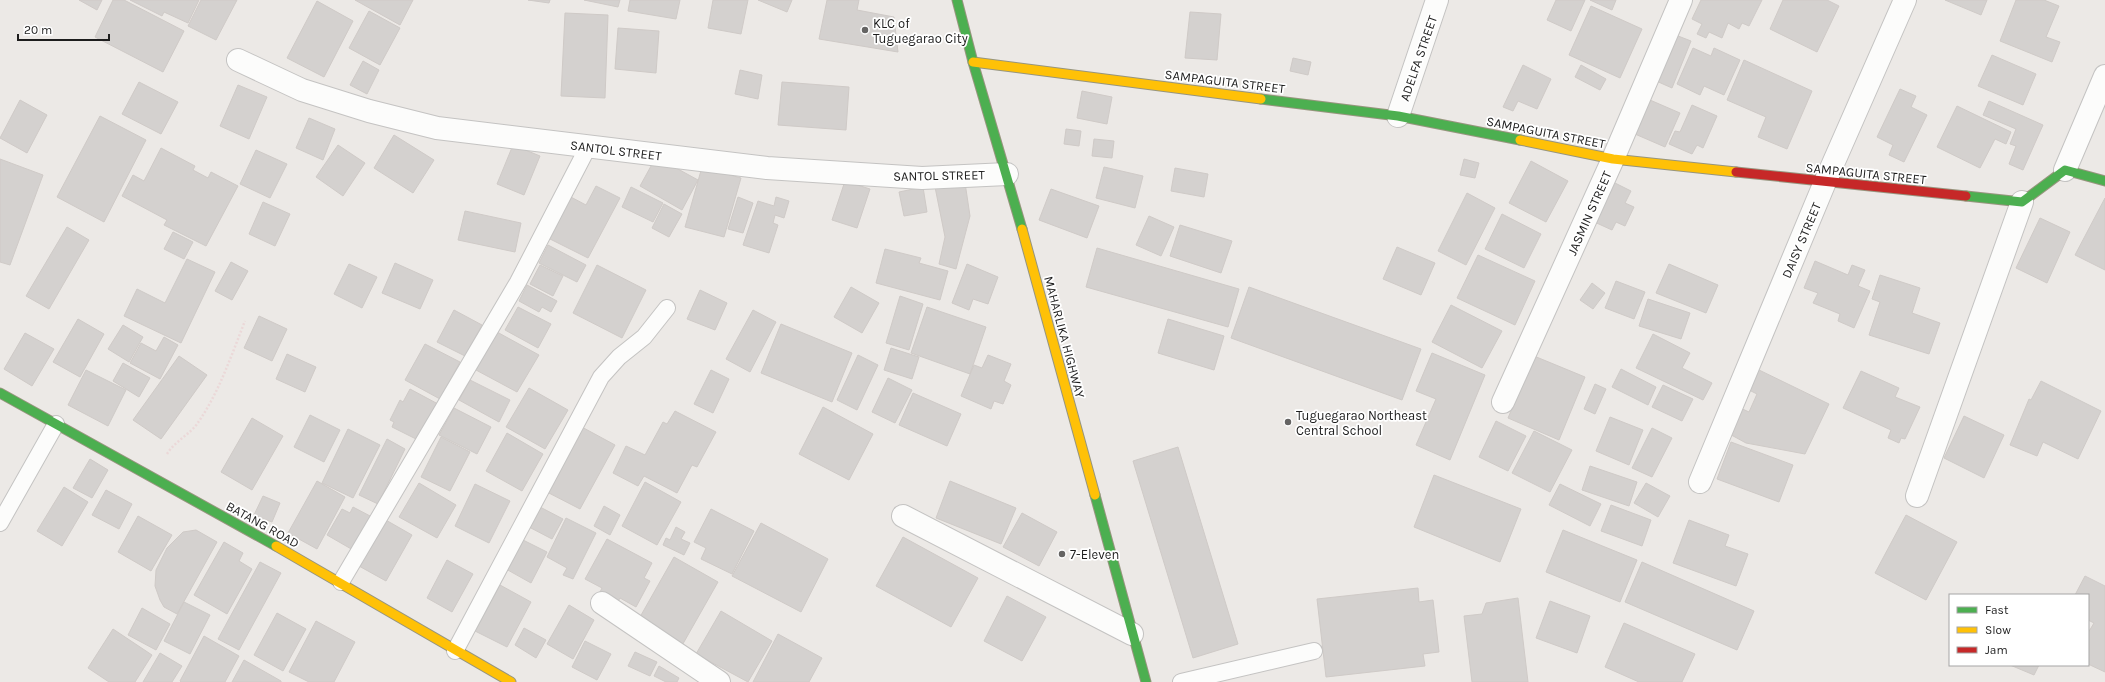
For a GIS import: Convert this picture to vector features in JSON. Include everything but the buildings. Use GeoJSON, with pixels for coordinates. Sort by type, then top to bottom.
{"type":"FeatureCollection","features":[{"type":"Feature","properties":{"kind":"street","name":"MAHARLIKA HIGHWAY"},"geometry":{"type":"LineString","coordinates":[[958,0],[973,62],[1007,174],[1146,682]]}},
{"type":"Feature","properties":{"kind":"street","name":"ADELFA STREET"},"geometry":{"type":"LineString","coordinates":[[1398,116],[1438,0]]}},
{"type":"Feature","properties":{"kind":"street","name":"JASMIN STREET"},"geometry":{"type":"LineString","coordinates":[[1503,402],[1613,158],[1681,0]]}},
{"type":"Feature","properties":{"kind":"street","name":"DAISY STREET"},"geometry":{"type":"LineString","coordinates":[[1700,482],[1825,182],[1905,0]]}},
{"type":"Feature","properties":{"kind":"street","name":"SANTOL STREET"},"geometry":{"type":"LineString","coordinates":[[238,60],[302,90],[369,111],[437,128],[767,168],[922,178],[1007,174]]}},
{"type":"Feature","properties":{"kind":"street","name":"SAMPAGUITA STREET"},"geometry":{"type":"LineString","coordinates":[[973,62],[1398,116],[1613,158],[2022,202]]}},
{"type":"Feature","properties":{"kind":"street"},"geometry":{"type":"LineString","coordinates":[[1917,496],[2022,202],[2065,170],[2105,76]]}},
{"type":"Feature","properties":{"kind":"street"},"geometry":{"type":"LineString","coordinates":[[2065,170],[2105,181]]}},
{"type":"Feature","properties":{"kind":"street","name":"BATANG ROAD"},"geometry":{"type":"LineString","coordinates":[[0,393],[340,582],[455,651],[511,682]]}},
{"type":"Feature","properties":{"kind":"street"},"geometry":{"type":"LineString","coordinates":[[903,516],[1132,634]]}},
{"type":"Feature","properties":{"kind":"street"},"geometry":{"type":"LineString","coordinates":[[602,603],[719,682]]}},
{"type":"Feature","properties":{"kind":"lane"},"geometry":{"type":"LineString","coordinates":[[340,582],[518,282],[588,147]]}},
{"type":"Feature","properties":{"kind":"lane"},"geometry":{"type":"LineString","coordinates":[[455,651],[600,377],[619,357],[644,337],[667,308]]}},
{"type":"Feature","properties":{"kind":"lane"},"geometry":{"type":"LineString","coordinates":[[0,523],[56,424]]}},
{"type":"Feature","properties":{"kind":"lane"},"geometry":{"type":"LineString","coordinates":[[1181,682],[1314,651]]}},
{"type":"Feature","properties":{"kind":"path"},"geometry":{"type":"LineString","coordinates":[[151,477],[174,444],[196,426],[214,397],[245,321]]}},
{"type":"Feature","properties":{"kind":"traffic: fast"},"geometry":{"type":"LineString","coordinates":[[957,0],[973,62],[1022,229]]}},
{"type":"Feature","properties":{"kind":"traffic: fast"},"geometry":{"type":"LineString","coordinates":[[1261,99],[1398,116],[1520,140]]}},
{"type":"Feature","properties":{"kind":"traffic: fast"},"geometry":{"type":"LineString","coordinates":[[1966,196],[2022,202],[2065,170],[2105,181]]}},
{"type":"Feature","properties":{"kind":"traffic: fast"},"geometry":{"type":"LineString","coordinates":[[0,393],[276,546]]}},
{"type":"Feature","properties":{"kind":"traffic: fast"},"geometry":{"type":"LineString","coordinates":[[1095,495],[1146,682]]}},
{"type":"Feature","properties":{"kind":"traffic: slow"},"geometry":{"type":"LineString","coordinates":[[973,62],[1261,99]]}},
{"type":"Feature","properties":{"kind":"traffic: slow"},"geometry":{"type":"LineString","coordinates":[[1520,140],[1613,159],[1736,172]]}},
{"type":"Feature","properties":{"kind":"traffic: slow"},"geometry":{"type":"LineString","coordinates":[[1022,229],[1095,495]]}},
{"type":"Feature","properties":{"kind":"traffic: slow"},"geometry":{"type":"LineString","coordinates":[[276,546],[511,682]]}},
{"type":"Feature","properties":{"kind":"traffic: jam"},"geometry":{"type":"LineString","coordinates":[[1736,172],[1966,196]]}},
{"type":"Feature","properties":{"kind":"place","name":"KLC of Tuguegarao City"},"geometry":{"type":"Point","coordinates":[865,30]}},
{"type":"Feature","properties":{"kind":"place","name":"Tuguegarao Northeast Central School"},"geometry":{"type":"Point","coordinates":[1288,422]}},
{"type":"Feature","properties":{"kind":"place","name":"7-Eleven"},"geometry":{"type":"Point","coordinates":[1062,554]}}]}
